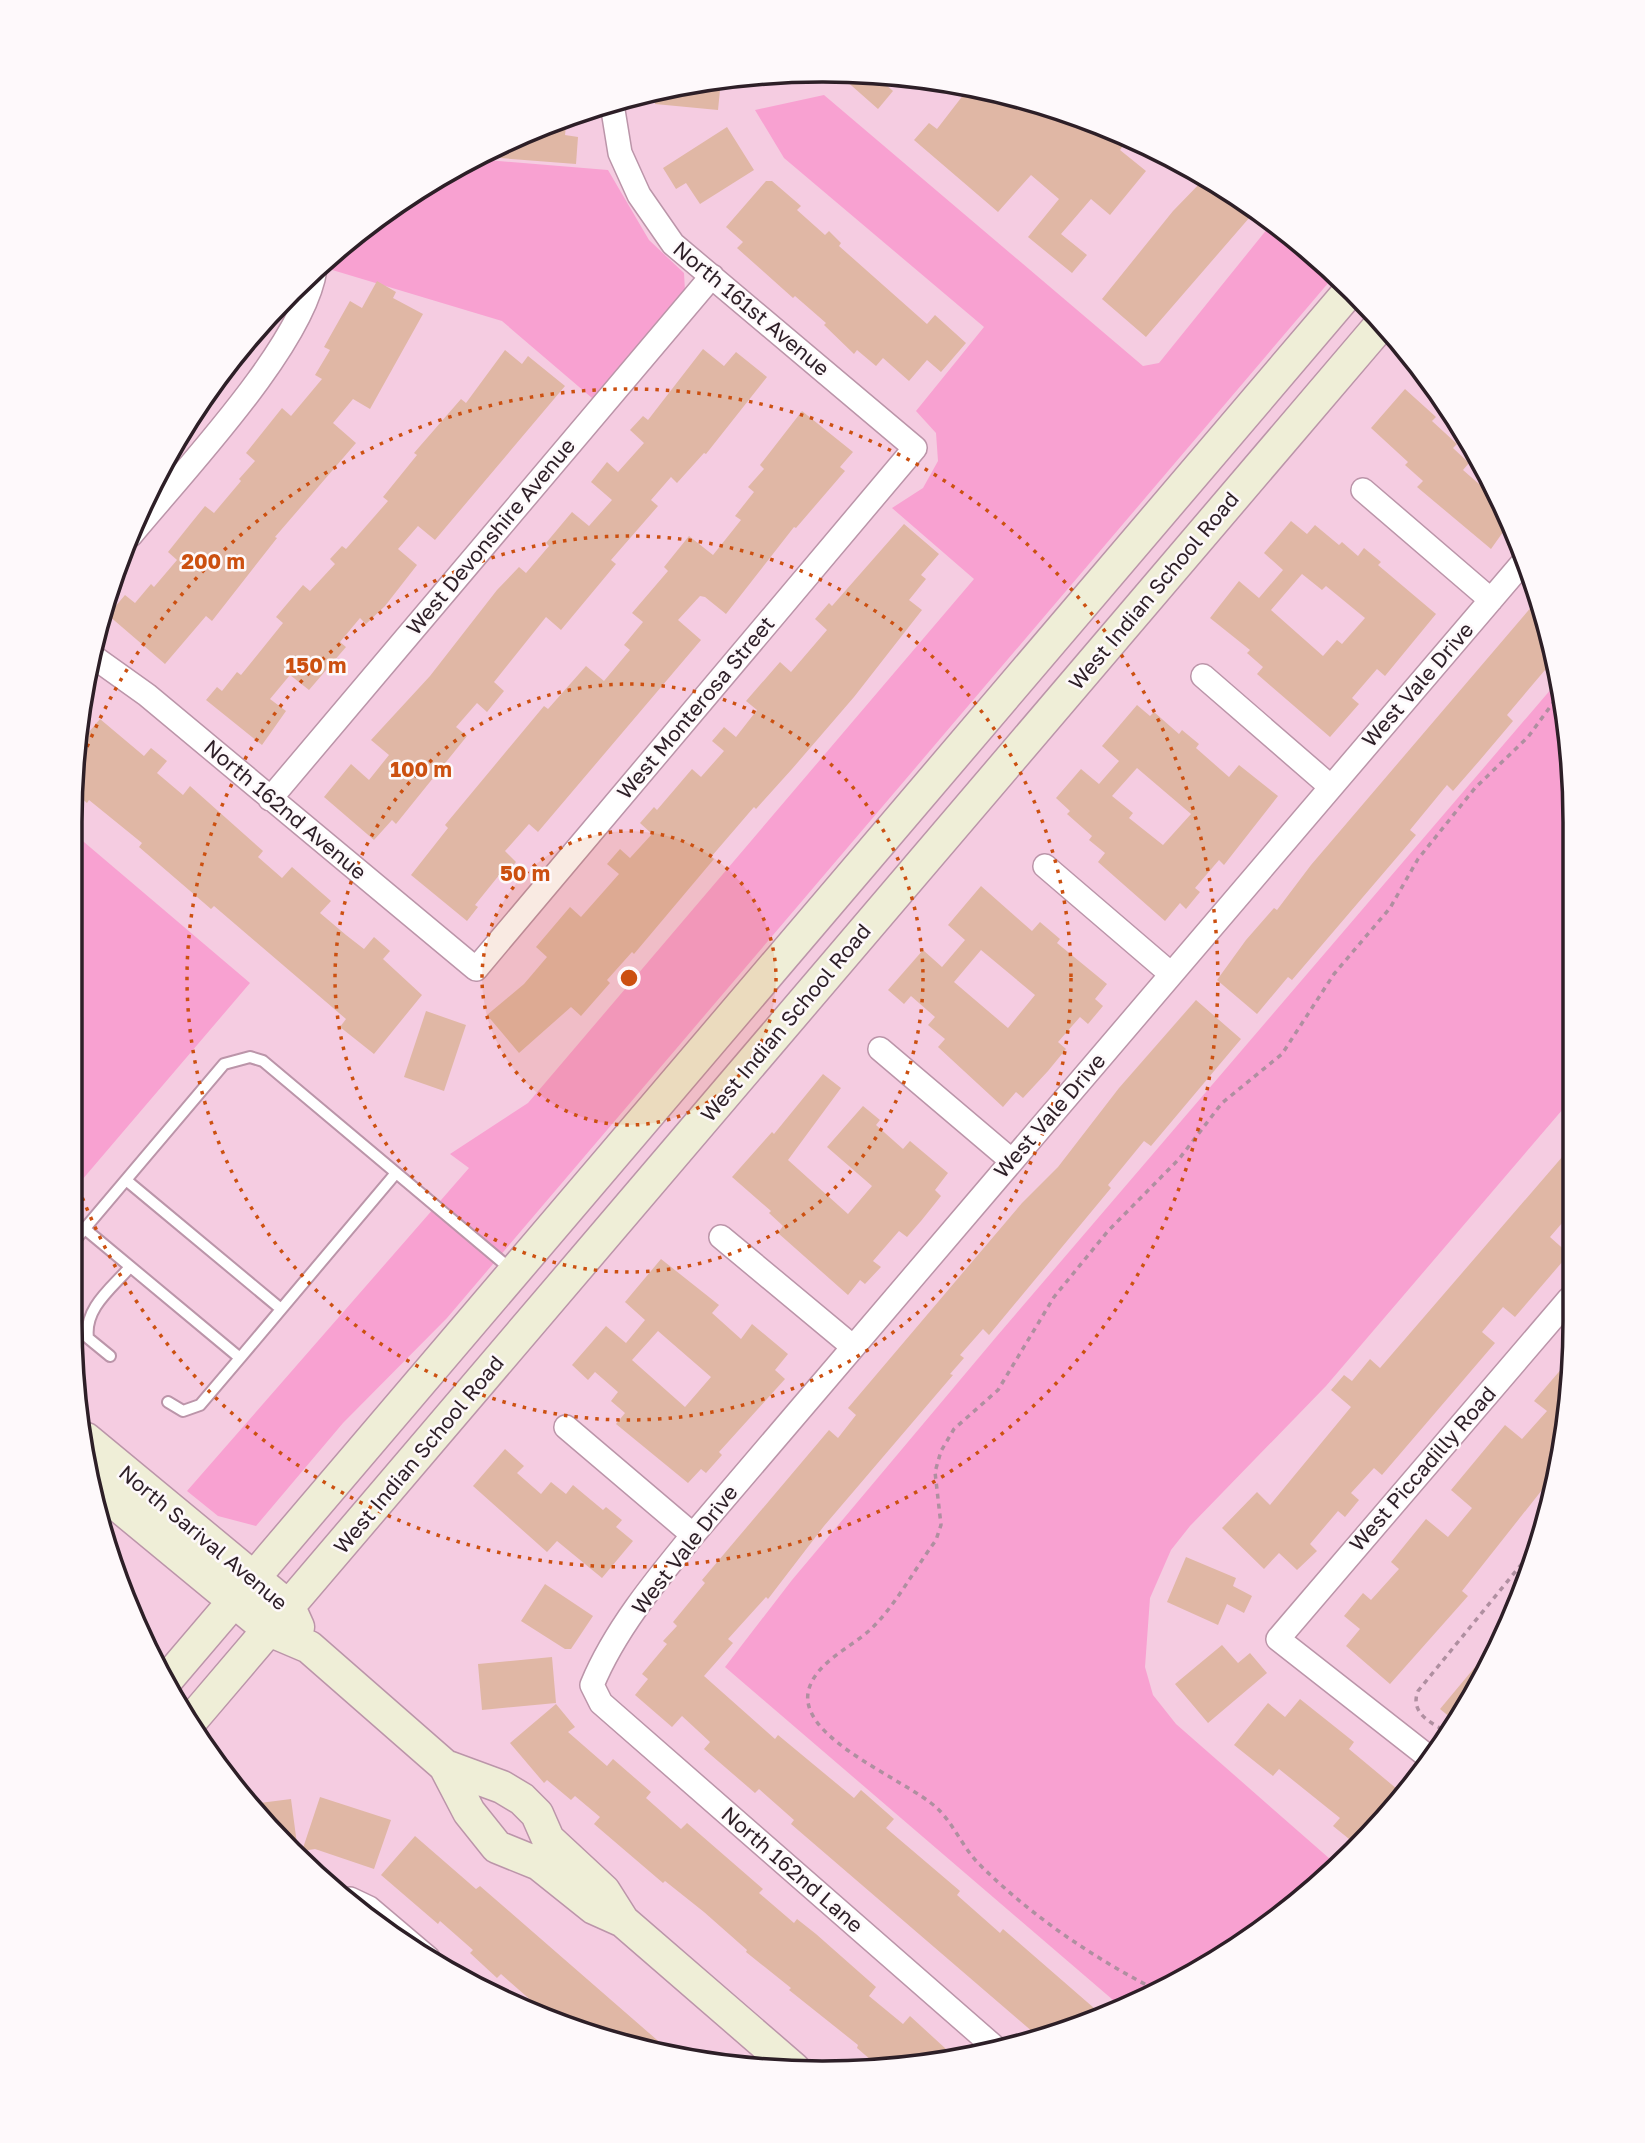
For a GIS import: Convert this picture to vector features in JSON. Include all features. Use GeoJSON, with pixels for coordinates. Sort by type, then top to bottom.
{"type":"FeatureCollection","features":[{"type":"Feature","properties":{"kind":"main road"},"geometry":{"type":"LineString","coordinates":[[172,1674],[1344,297]]}},
{"type":"Feature","properties":{"kind":"main road","name":"West Indian School Road"},"geometry":{"type":"LineString","coordinates":[[196,1715],[1376,330]]}},
{"type":"Feature","properties":{"kind":"main road","name":"North Sarival Avenue"},"geometry":{"type":"LineString","coordinates":[[93,1445],[244,1588],[449,1774],[469,1812],[497,1847],[542,1849]]}},
{"type":"Feature","properties":{"kind":"main road","name":"North Sarival Avenue"},"geometry":{"type":"LineString","coordinates":[[102,1491],[244,1588]]}},
{"type":"Feature","properties":{"kind":"main road","name":"North Sarival Avenue"},"geometry":{"type":"LineString","coordinates":[[449,1774],[502,1787],[522,1798],[537,1814],[542,1849],[594,1908],[623,1921],[783,2059]]}},
{"type":"Feature","properties":{"kind":"street","name":"North 161st Avenue"},"geometry":{"type":"LineString","coordinates":[[613,113],[620,153],[639,195],[673,244],[915,448]]}},
{"type":"Feature","properties":{"kind":"street","name":"West Devonshire Avenue"},"geometry":{"type":"LineString","coordinates":[[270,799],[712,276]]}},
{"type":"Feature","properties":{"kind":"street"},"geometry":{"type":"LineString","coordinates":[[153,508],[262,374],[302,310],[308,290]]}},
{"type":"Feature","properties":{"kind":"street","name":"West Monterosa Street"},"geometry":{"type":"LineString","coordinates":[[476,969],[915,448]]}},
{"type":"Feature","properties":{"kind":"street"},"geometry":{"type":"LineString","coordinates":[[1363,490],[1491,600]]}},
{"type":"Feature","properties":{"kind":"street","name":"West Vale Drive"},"geometry":{"type":"LineString","coordinates":[[592,1685],[599,1669],[642,1602],[693,1535],[1517,569]]}},
{"type":"Feature","properties":{"kind":"street","name":"North 162nd Avenue"},"geometry":{"type":"LineString","coordinates":[[100,661],[147,695],[476,969]]}},
{"type":"Feature","properties":{"kind":"street"},"geometry":{"type":"LineString","coordinates":[[1203,676],[1331,787]]}},
{"type":"Feature","properties":{"kind":"street"},"geometry":{"type":"LineString","coordinates":[[1045,866],[1171,974]]}},
{"type":"Feature","properties":{"kind":"street"},"geometry":{"type":"LineString","coordinates":[[880,1049],[1012,1161]]}},
{"type":"Feature","properties":{"kind":"street"},"geometry":{"type":"LineString","coordinates":[[721,1237],[852,1346]]}},
{"type":"Feature","properties":{"kind":"street","name":"West Piccadilly Road"},"geometry":{"type":"LineString","coordinates":[[1423,1753],[1278,1639],[1563,1306]]}},
{"type":"Feature","properties":{"kind":"street"},"geometry":{"type":"LineString","coordinates":[[565,1427],[693,1535]]}},
{"type":"Feature","properties":{"kind":"street","name":"North 162nd Lane"},"geometry":{"type":"LineString","coordinates":[[592,1685],[601,1703],[989,2042]]}},
{"type":"Feature","properties":{"kind":"lane"},"geometry":{"type":"LineString","coordinates":[[82,1232],[224,1064],[250,1057],[263,1061],[514,1272]]}},
{"type":"Feature","properties":{"kind":"lane"},"geometry":{"type":"LineString","coordinates":[[167,1402],[183,1411],[200,1405],[396,1172]]}},
{"type":"Feature","properties":{"kind":"lane"},"geometry":{"type":"LineString","coordinates":[[126,1180],[281,1309]]}},
{"type":"Feature","properties":{"kind":"lane"},"geometry":{"type":"LineString","coordinates":[[85,1229],[240,1358]]}},
{"type":"Feature","properties":{"kind":"lane"},"geometry":{"type":"LineString","coordinates":[[110,1356],[88,1338],[87,1326],[90,1314],[130,1267]]}},
{"type":"Feature","properties":{"kind":"path"},"geometry":{"type":"LineString","coordinates":[[1147,1985],[1097,1958],[1042,1920],[972,1856],[937,1808],[826,1735],[811,1714],[808,1691],[820,1671],[877,1622],[936,1540],[941,1525],[935,1472],[944,1443],[960,1423],[989,1400],[1003,1384],[1059,1290],[1117,1221],[1179,1159],[1222,1103],[1277,1060],[1334,974],[1390,908],[1418,859],[1475,788],[1535,730],[1553,704]]}},
{"type":"Feature","properties":{"kind":"path"},"geometry":{"type":"LineString","coordinates":[[1441,1727],[1419,1713],[1415,1707],[1418,1690],[1519,1568]]}},
{"type":"Feature","properties":{"kind":"shaded area"},"geometry":{"type":"Polygon","coordinates":[[[824,95],[1143,366],[1159,363],[1266,230],[1329,283],[447,1318],[343,1423],[256,1526],[218,1516],[187,1491],[469,1168],[450,1154],[528,1103],[974,579],[892,508],[923,488],[938,461],[936,433],[916,411],[984,327],[784,158],[755,110],[824,95]]]}},
{"type":"Feature","properties":{"kind":"shaded area"},"geometry":{"type":"Polygon","coordinates":[[[492,160],[608,170],[649,240],[684,273],[685,291],[592,398],[502,321],[330,269],[411,207],[452,181],[492,160]]]}},
{"type":"Feature","properties":{"kind":"shaded area"},"geometry":{"type":"Polygon","coordinates":[[[1551,690],[1561,774],[1563,822],[1563,1109],[1326,1386],[1190,1526],[1171,1550],[1150,1598],[1145,1667],[1153,1695],[1176,1724],[1330,1859],[1273,1908],[1234,1936],[1193,1962],[1114,2001],[725,1667],[792,1580],[997,1336],[1551,690]]]}},
{"type":"Feature","properties":{"kind":"shaded area"},"geometry":{"type":"Polygon","coordinates":[[[82,840],[250,983],[82,1180],[82,840]]]}},
{"type":"Feature","properties":{"kind":"building"},"geometry":{"type":"Polygon","coordinates":[[[849,83],[887,86],[893,91],[878,109],[849,83]]]}},
{"type":"Feature","properties":{"kind":"building"},"geometry":{"type":"Polygon","coordinates":[[[720,90],[718,110],[655,104],[655,101],[678,96],[720,90]]]}},
{"type":"Feature","properties":{"kind":"building"},"geometry":{"type":"Polygon","coordinates":[[[963,95],[967,96],[1014,107],[1106,139],[1122,146],[1120,150],[1146,171],[1110,215],[1091,199],[1061,234],[1087,255],[1072,273],[1028,237],[1059,199],[1031,175],[998,212],[914,140],[929,123],[937,129],[963,95]]]}},
{"type":"Feature","properties":{"kind":"building"},"geometry":{"type":"Polygon","coordinates":[[[727,127],[754,170],[700,204],[686,183],[676,189],[663,168],[727,127]]]}},
{"type":"Feature","properties":{"kind":"building"},"geometry":{"type":"Polygon","coordinates":[[[566,129],[565,135],[578,137],[576,164],[500,158],[566,129]]]}},
{"type":"Feature","properties":{"kind":"building"},"geometry":{"type":"Polygon","coordinates":[[[766,181],[772,181],[801,206],[797,210],[825,235],[829,231],[841,243],[839,246],[927,324],[935,315],[966,343],[941,372],[927,360],[909,381],[883,358],[876,366],[857,350],[854,354],[824,325],[826,323],[795,296],[793,298],[737,248],[743,242],[726,227],[766,181]]]}},
{"type":"Feature","properties":{"kind":"building"},"geometry":{"type":"Polygon","coordinates":[[[1199,185],[1249,218],[1146,337],[1102,299],[1173,211],[1199,185]]]}},
{"type":"Feature","properties":{"kind":"building"},"geometry":{"type":"Polygon","coordinates":[[[377,281],[396,292],[393,298],[423,314],[370,409],[353,399],[333,423],[356,443],[275,537],[277,538],[212,621],[206,616],[165,664],[111,618],[115,607],[125,595],[135,603],[151,584],[154,587],[177,560],[168,552],[205,506],[214,513],[241,481],[239,479],[255,461],[246,453],[282,408],[291,416],[322,379],[315,375],[330,350],[324,347],[350,301],[362,308],[377,281]]]}},
{"type":"Feature","properties":{"kind":"building"},"geometry":{"type":"Polygon","coordinates":[[[703,349],[724,366],[736,352],[767,377],[706,454],[704,453],[677,483],[671,477],[651,500],[658,506],[611,560],[616,564],[561,630],[546,617],[494,682],[504,691],[487,712],[477,703],[456,727],[467,736],[396,824],[392,820],[374,840],[324,797],[351,764],[369,780],[389,755],[371,740],[430,676],[497,590],[519,567],[526,573],[549,546],[546,543],[572,512],[589,526],[612,500],[591,482],[607,462],[618,472],[644,443],[630,430],[643,416],[648,420],[703,349]]]}},
{"type":"Feature","properties":{"kind":"building"},"geometry":{"type":"Polygon","coordinates":[[[505,350],[522,364],[528,356],[565,386],[435,540],[418,526],[398,549],[417,565],[385,606],[366,624],[360,618],[340,642],[346,647],[309,690],[290,675],[270,699],[286,711],[262,745],[206,700],[217,687],[222,691],[237,672],[241,675],[283,623],[276,617],[303,585],[310,591],[335,564],[330,559],[342,546],[346,549],[388,501],[383,497],[417,455],[414,453],[461,399],[466,403],[505,350]]]}},
{"type":"Feature","properties":{"kind":"building"},"geometry":{"type":"Polygon","coordinates":[[[1405,389],[1436,417],[1432,421],[1457,444],[1453,448],[1469,463],[1463,470],[1481,486],[1503,532],[1491,549],[1417,487],[1423,481],[1405,465],[1408,462],[1371,428],[1405,389]]]}},
{"type":"Feature","properties":{"kind":"building"},"geometry":{"type":"Polygon","coordinates":[[[802,411],[853,452],[840,467],[845,471],[796,528],[794,527],[726,614],[700,596],[678,620],[701,640],[538,832],[529,824],[505,851],[516,862],[503,877],[500,874],[475,905],[478,907],[467,921],[411,875],[448,828],[445,825],[544,706],[548,709],[586,666],[604,681],[630,650],[624,645],[643,622],[632,613],[668,571],[664,567],[689,536],[713,555],[741,520],[735,516],[754,492],[748,487],[764,469],[760,465],[802,411]]]}},
{"type":"Feature","properties":{"kind":"building"},"geometry":{"type":"Polygon","coordinates":[[[1291,521],[1307,534],[1315,525],[1339,545],[1342,542],[1358,556],[1364,548],[1381,562],[1378,565],[1436,614],[1385,676],[1377,669],[1352,698],[1359,704],[1330,737],[1257,674],[1263,667],[1247,653],[1250,650],[1210,618],[1239,581],[1259,598],[1283,570],[1264,553],[1291,521]],[[1302,574],[1271,610],[1323,656],[1337,640],[1342,644],[1365,618],[1326,586],[1322,590],[1302,574]]]}},
{"type":"Feature","properties":{"kind":"building"},"geometry":{"type":"Polygon","coordinates":[[[904,524],[939,554],[921,575],[926,579],[909,600],[922,610],[854,697],[711,857],[714,859],[634,954],[632,952],[607,980],[610,983],[581,1016],[571,1007],[519,1053],[487,1015],[524,984],[547,957],[536,947],[570,907],[581,917],[619,874],[607,864],[620,849],[630,858],[652,834],[640,823],[654,807],[657,810],[692,769],[701,777],[724,751],[712,741],[724,727],[736,737],[757,710],[746,701],[780,662],[791,672],[827,630],[815,619],[829,603],[832,606],[904,524]]]}},
{"type":"Feature","properties":{"kind":"building"},"geometry":{"type":"Polygon","coordinates":[[[1530,608],[1548,672],[1545,670],[1507,715],[1513,721],[1453,791],[1447,785],[1410,830],[1416,835],[1292,980],[1288,977],[1257,1014],[1217,980],[1246,940],[1274,908],[1277,910],[1311,865],[1530,608]]]}},
{"type":"Feature","properties":{"kind":"building"},"geometry":{"type":"Polygon","coordinates":[[[1137,705],[1150,716],[1154,712],[1179,734],[1182,730],[1199,744],[1196,748],[1229,777],[1239,765],[1278,796],[1224,865],[1219,860],[1195,888],[1200,892],[1186,909],[1180,903],[1165,921],[1098,862],[1105,853],[1089,840],[1092,836],[1067,814],[1070,811],[1056,798],[1081,769],[1099,784],[1119,761],[1102,746],[1137,705]],[[1137,768],[1112,796],[1133,813],[1129,818],[1163,845],[1191,814],[1137,768]]]}},
{"type":"Feature","properties":{"kind":"building"},"geometry":{"type":"Polygon","coordinates":[[[100,719],[144,756],[151,748],[167,761],[157,773],[183,795],[190,786],[263,851],[258,857],[282,878],[292,867],[331,901],[320,913],[364,949],[374,937],[390,951],[383,959],[422,995],[374,1054],[340,1027],[346,1019],[214,906],[211,909],[139,847],[142,843],[89,800],[87,803],[83,799],[88,733],[100,719]]]}},
{"type":"Feature","properties":{"kind":"building"},"geometry":{"type":"Polygon","coordinates":[[[981,886],[1032,931],[1040,922],[1060,939],[1057,943],[1107,984],[1095,999],[1103,1006],[1088,1024],[1080,1017],[1058,1042],[1066,1049],[1048,1071],[1023,1098],[1016,1092],[1003,1107],[938,1047],[945,1039],[928,1025],[935,1017],[911,996],[904,1004],[888,990],[923,950],[942,967],[965,940],[948,925],[981,886]],[[981,950],[954,982],[1008,1028],[1035,995],[981,950]]]}},
{"type":"Feature","properties":{"kind":"building"},"geometry":{"type":"Polygon","coordinates":[[[1196,1000],[1241,1039],[1151,1146],[1144,1141],[1108,1185],[1111,1188],[989,1335],[983,1329],[960,1355],[964,1358],[950,1374],[953,1375],[824,1526],[768,1599],[766,1597],[728,1639],[733,1643],[704,1676],[775,1739],[778,1735],[854,1798],[861,1790],[894,1819],[886,1828],[960,1891],[957,1895],[1000,1933],[1003,1929],[1094,2008],[1031,2030],[791,1824],[794,1820],[759,1789],[755,1793],[704,1749],[710,1742],[682,1716],[672,1727],[635,1695],[648,1679],[642,1674],[667,1644],[663,1641],[677,1626],[673,1622],[705,1583],[702,1580],[829,1430],[838,1438],[856,1415],[848,1408],[1022,1203],[1058,1167],[1119,1088],[1196,1000]]]}},
{"type":"Feature","properties":{"kind":"building"},"geometry":{"type":"Polygon","coordinates":[[[426,1011],[466,1025],[444,1091],[404,1077],[426,1011]]]}},
{"type":"Feature","properties":{"kind":"building"},"geometry":{"type":"Polygon","coordinates":[[[823,1074],[841,1088],[788,1160],[848,1214],[872,1186],[827,1147],[863,1106],[880,1120],[876,1125],[903,1149],[910,1141],[948,1173],[935,1190],[941,1196],[921,1221],[907,1237],[899,1231],[873,1261],[881,1267],[865,1284],[860,1280],[848,1295],[778,1233],[783,1226],[769,1213],[771,1211],[732,1177],[772,1132],[774,1134],[823,1074]]]}},
{"type":"Feature","properties":{"kind":"building"},"geometry":{"type":"Polygon","coordinates":[[[1563,1156],[1563,1222],[1550,1237],[1563,1249],[1563,1261],[1515,1317],[1503,1307],[1482,1332],[1495,1343],[1382,1475],[1374,1468],[1351,1493],[1359,1500],[1345,1517],[1338,1511],[1310,1544],[1317,1551],[1297,1570],[1279,1553],[1264,1569],[1222,1528],[1257,1492],[1270,1505],[1351,1407],[1331,1390],[1344,1375],[1352,1381],[1370,1359],[1380,1368],[1563,1156]]]}},
{"type":"Feature","properties":{"kind":"building"},"geometry":{"type":"Polygon","coordinates":[[[661,1259],[719,1305],[712,1313],[741,1339],[752,1324],[788,1354],[775,1370],[785,1379],[719,1452],[722,1455],[706,1473],[701,1469],[688,1483],[616,1424],[625,1413],[611,1401],[618,1392],[595,1372],[588,1380],[572,1365],[606,1326],[626,1343],[645,1320],[625,1302],[661,1259]],[[658,1331],[632,1360],[685,1407],[711,1377],[658,1331]]]}},
{"type":"Feature","properties":{"kind":"building"},"geometry":{"type":"Polygon","coordinates":[[[1561,1369],[1544,1488],[1462,1591],[1468,1596],[1390,1684],[1346,1646],[1360,1629],[1344,1616],[1363,1593],[1371,1600],[1399,1569],[1391,1562],[1426,1519],[1448,1537],[1472,1508],[1451,1490],[1505,1425],[1522,1439],[1547,1411],[1534,1401],[1561,1369]]]}},
{"type":"Feature","properties":{"kind":"building"},"geometry":{"type":"Polygon","coordinates":[[[505,1449],[524,1466],[517,1473],[541,1494],[551,1482],[566,1494],[573,1485],[603,1510],[606,1507],[622,1520],[616,1527],[633,1541],[602,1578],[557,1541],[547,1552],[473,1486],[505,1449]]]}},
{"type":"Feature","properties":{"kind":"building"},"geometry":{"type":"Polygon","coordinates":[[[1186,1557],[1236,1578],[1233,1586],[1252,1596],[1244,1613],[1227,1604],[1218,1625],[1167,1602],[1186,1557]]]}},
{"type":"Feature","properties":{"kind":"building"},"geometry":{"type":"Polygon","coordinates":[[[545,1584],[593,1616],[571,1649],[565,1649],[521,1621],[545,1584]]]}},
{"type":"Feature","properties":{"kind":"building"},"geometry":{"type":"Polygon","coordinates":[[[1222,1645],[1238,1663],[1250,1653],[1267,1673],[1208,1723],[1175,1684],[1222,1645]]]}},
{"type":"Feature","properties":{"kind":"building"},"geometry":{"type":"Polygon","coordinates":[[[552,1657],[556,1703],[482,1710],[478,1664],[552,1657]]]}},
{"type":"Feature","properties":{"kind":"building"},"geometry":{"type":"Polygon","coordinates":[[[1478,1663],[1448,1716],[1440,1709],[1478,1663]]]}},
{"type":"Feature","properties":{"kind":"building"},"geometry":{"type":"Polygon","coordinates":[[[1300,1699],[1354,1742],[1349,1749],[1396,1788],[1350,1840],[1333,1826],[1340,1818],[1279,1769],[1273,1776],[1234,1745],[1268,1703],[1285,1717],[1300,1699]]]}},
{"type":"Feature","properties":{"kind":"building"},"geometry":{"type":"Polygon","coordinates":[[[556,1704],[575,1727],[568,1732],[607,1766],[613,1759],[651,1792],[646,1798],[681,1829],[687,1823],[763,1889],[759,1893],[794,1923],[797,1919],[816,1934],[876,1987],[869,1996],[903,2024],[910,2016],[947,2050],[870,2059],[857,2048],[858,2045],[789,1990],[791,1988],[746,1952],[747,1950],[704,1912],[665,1881],[663,1883],[594,1824],[600,1817],[575,1796],[571,1800],[547,1780],[544,1783],[510,1743],[556,1704]]]}},
{"type":"Feature","properties":{"kind":"building"},"geometry":{"type":"Polygon","coordinates":[[[320,1797],[391,1820],[374,1869],[315,1849],[306,1850],[303,1848],[320,1797]]]}},
{"type":"Feature","properties":{"kind":"building"},"geometry":{"type":"Polygon","coordinates":[[[291,1799],[297,1842],[266,1809],[261,1803],[291,1799]]]}},
{"type":"Feature","properties":{"kind":"building"},"geometry":{"type":"Polygon","coordinates":[[[415,1836],[476,1889],[480,1886],[660,2043],[585,2021],[531,2000],[501,1974],[497,1978],[470,1953],[473,1950],[381,1875],[415,1836]]]}}]}
